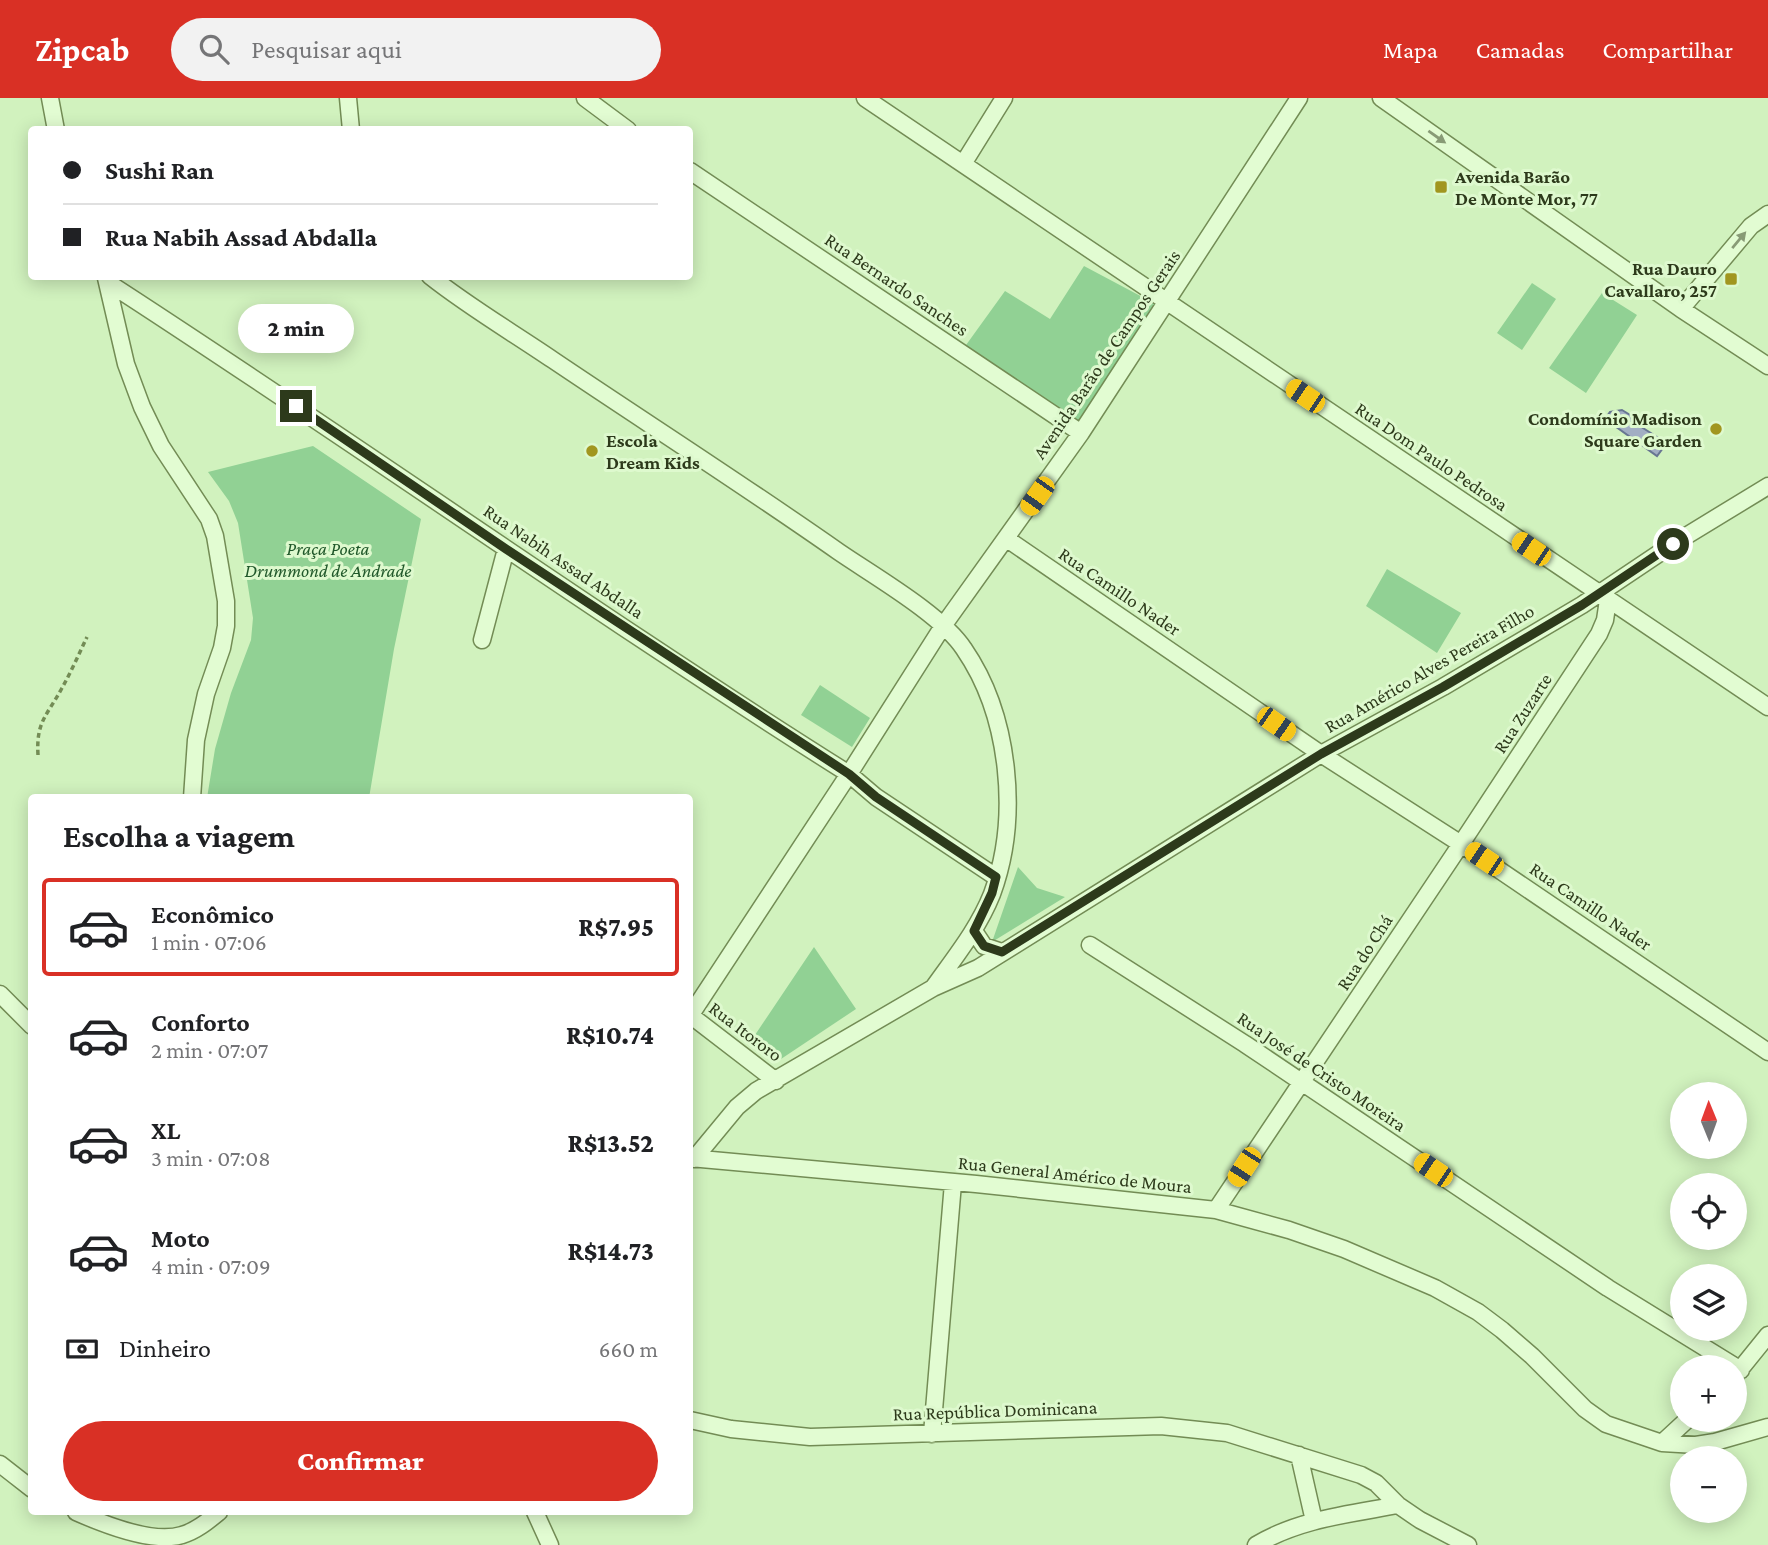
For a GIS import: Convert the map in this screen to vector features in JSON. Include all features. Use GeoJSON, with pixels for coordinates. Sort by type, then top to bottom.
{"type":"FeatureCollection","features":[{"type":"Feature","properties":{"kind":"street"},"geometry":{"type":"LineString","coordinates":[[50,98],[56,126]]}},
{"type":"Feature","properties":{"kind":"street"},"geometry":{"type":"LineString","coordinates":[[348,98],[351,126]]}},
{"type":"Feature","properties":{"kind":"street"},"geometry":{"type":"LineString","coordinates":[[584,98],[622,126]]}},
{"type":"Feature","properties":{"kind":"street","name":"Rua Dom Paulo Pedrosa"},"geometry":{"type":"LineString","coordinates":[[865,98],[1768,708]]}},
{"type":"Feature","properties":{"kind":"street"},"geometry":{"type":"LineString","coordinates":[[963,164],[1004,98]]}},
{"type":"Feature","properties":{"kind":"street","name":"Avenida Barão de Campos Gerais"},"geometry":{"type":"LineString","coordinates":[[693,1010],[943,626],[1082,433],[1299,98]]}},
{"type":"Feature","properties":{"kind":"street"},"geometry":{"type":"LineString","coordinates":[[1381,98],[1681,309],[1768,366]]}},
{"type":"Feature","properties":{"kind":"street","name":"Rua Bernardo Sanches"},"geometry":{"type":"LineString","coordinates":[[693,173],[1082,433]]}},
{"type":"Feature","properties":{"kind":"street"},"geometry":{"type":"LineString","coordinates":[[1681,309],[1751,226],[1768,214]]}},
{"type":"Feature","properties":{"kind":"street"},"geometry":{"type":"LineString","coordinates":[[106,280],[126,364],[142,407],[162,446],[209,519],[215,536],[226,600],[226,626],[222,648],[206,694],[196,740],[192,794]]}},
{"type":"Feature","properties":{"kind":"street","name":"Rua Nabih Assad Abdalla"},"geometry":{"type":"LineString","coordinates":[[108,280],[506,549],[849,774],[876,797],[996,877]]}},
{"type":"Feature","properties":{"kind":"street"},"geometry":{"type":"LineString","coordinates":[[436,280],[810,531],[943,626],[963,647],[992,706],[1004,757],[1008,790],[1007,821],[992,893],[974,931],[933,988]]}},
{"type":"Feature","properties":{"kind":"street","name":"Rua Américo Alves Pereira Filho"},"geometry":{"type":"LineString","coordinates":[[693,1157],[737,1107],[756,1091],[933,988],[978,968],[1321,754],[1603,597],[1665,550],[1768,486]]}},
{"type":"Feature","properties":{"kind":"street","name":"Rua Camillo Nader"},"geometry":{"type":"LineString","coordinates":[[1007,539],[1321,754],[1461,844],[1768,1052]]}},
{"type":"Feature","properties":{"kind":"street"},"geometry":{"type":"LineString","coordinates":[[482,640],[506,549]]}},
{"type":"Feature","properties":{"kind":"street","name":"Rua Zuzarte"},"geometry":{"type":"LineString","coordinates":[[1461,844],[1599,634],[1605,620],[1603,597]]}},
{"type":"Feature","properties":{"kind":"street","name":"Rua do Chá"},"geometry":{"type":"LineString","coordinates":[[1216,1210],[1461,844]]}},
{"type":"Feature","properties":{"kind":"street"},"geometry":{"type":"LineString","coordinates":[[974,931],[984,946],[1002,952]]}},
{"type":"Feature","properties":{"kind":"street","name":"Rua José de Cristo Moreira"},"geometry":{"type":"LineString","coordinates":[[1090,945],[1302,1082],[1709,1355]]}},
{"type":"Feature","properties":{"kind":"street"},"geometry":{"type":"LineString","coordinates":[[0,994],[28,1022]]}},
{"type":"Feature","properties":{"kind":"street","name":"Rua Itororo"},"geometry":{"type":"LineString","coordinates":[[693,1017],[776,1081]]}},
{"type":"Feature","properties":{"kind":"street","name":"Rua General Américo de Moura"},"geometry":{"type":"LineString","coordinates":[[693,1158],[1216,1210],[1345,1249],[1434,1288],[1486,1318],[1532,1356],[1585,1409],[1606,1424],[1662,1443],[1696,1445],[1768,1427]]}},
{"type":"Feature","properties":{"kind":"street"},"geometry":{"type":"LineString","coordinates":[[932,1434],[953,1182]]}},
{"type":"Feature","properties":{"kind":"street"},"geometry":{"type":"LineString","coordinates":[[1747,1362],[1768,1335]]}},
{"type":"Feature","properties":{"kind":"street","name":"Rua República Dominicana"},"geometry":{"type":"LineString","coordinates":[[693,1421],[731,1429],[810,1437],[1161,1426],[1227,1433],[1361,1475],[1431,1527],[1468,1545]]}},
{"type":"Feature","properties":{"kind":"street"},"geometry":{"type":"LineString","coordinates":[[1662,1443],[1674,1432]]}},
{"type":"Feature","properties":{"kind":"street"},"geometry":{"type":"LineString","coordinates":[[1299,1455],[1314,1521]]}},
{"type":"Feature","properties":{"kind":"street"},"geometry":{"type":"LineString","coordinates":[[0,1464],[28,1486]]}},
{"type":"Feature","properties":{"kind":"street"},"geometry":{"type":"LineString","coordinates":[[1256,1545],[1272,1536],[1314,1521],[1398,1505]]}},
{"type":"Feature","properties":{"kind":"street"},"geometry":{"type":"LineString","coordinates":[[83,1515],[100,1522],[164,1538],[182,1535],[211,1515]]}},
{"type":"Feature","properties":{"kind":"street"},"geometry":{"type":"LineString","coordinates":[[536,1515],[550,1545]]}},
{"type":"Feature","properties":{"kind":"path"},"geometry":{"type":"LineString","coordinates":[[38,755],[37,739],[42,719],[61,690],[87,637]]}},
{"type":"Feature","properties":{"kind":"green space"},"geometry":{"type":"Polygon","coordinates":[[[1084,266],[1163,308],[1081,433],[961,352],[1005,291],[1050,319],[1084,266]]]}},
{"type":"Feature","properties":{"kind":"green space"},"geometry":{"type":"Polygon","coordinates":[[[1532,283],[1556,299],[1522,350],[1497,333],[1532,283]]]}},
{"type":"Feature","properties":{"kind":"green space"},"geometry":{"type":"Polygon","coordinates":[[[1602,293],[1637,315],[1586,393],[1549,368],[1602,293]]]}},
{"type":"Feature","properties":{"kind":"green space","name":"Praça Poeta Drummond de Andrade"},"geometry":{"type":"Polygon","coordinates":[[[313,446],[421,519],[394,649],[370,794],[208,794],[215,749],[231,693],[251,640],[253,618],[238,523],[229,501],[208,472],[313,446]]]}},
{"type":"Feature","properties":{"kind":"green space"},"geometry":{"type":"Polygon","coordinates":[[[1387,569],[1461,613],[1437,653],[1366,606],[1387,569]]]}},
{"type":"Feature","properties":{"kind":"green space"},"geometry":{"type":"Polygon","coordinates":[[[820,685],[870,718],[852,747],[801,715],[820,685]]]}},
{"type":"Feature","properties":{"kind":"green space"},"geometry":{"type":"Polygon","coordinates":[[[1018,867],[1037,888],[1065,897],[992,942],[1018,867]]]}},
{"type":"Feature","properties":{"kind":"green space"},"geometry":{"type":"Polygon","coordinates":[[[814,947],[856,1009],[778,1061],[751,1041],[814,947]]]}},
{"type":"Feature","properties":{"kind":"water"},"geometry":{"type":"Polygon","coordinates":[[[1622,410],[1635,418],[1635,423],[1662,440],[1663,448],[1657,456],[1605,419],[1610,412],[1622,410]]]}},
{"type":"Feature","properties":{"kind":"place","name":"Avenida Barão De Monte Mor, 77"},"geometry":{"type":"Point","coordinates":[1441,187]}},
{"type":"Feature","properties":{"kind":"place","name":"Rua Dauro Cavallaro, 257"},"geometry":{"type":"Point","coordinates":[1731,279]}},
{"type":"Feature","properties":{"kind":"place","name":"Condomínio Madison Square Garden"},"geometry":{"type":"Point","coordinates":[1716,429]}},
{"type":"Feature","properties":{"kind":"place","name":"Escola Dream Kids"},"geometry":{"type":"Point","coordinates":[592,451]}},
{"type":"Feature","properties":{"kind":"route"},"geometry":{"type":"LineString","coordinates":[[296,406],[506,549],[849,774],[876,797],[996,877],[992,893],[974,931],[984,946],[1002,952],[1321,754],[1443,687],[1582,605],[1673,544]]}}]}
